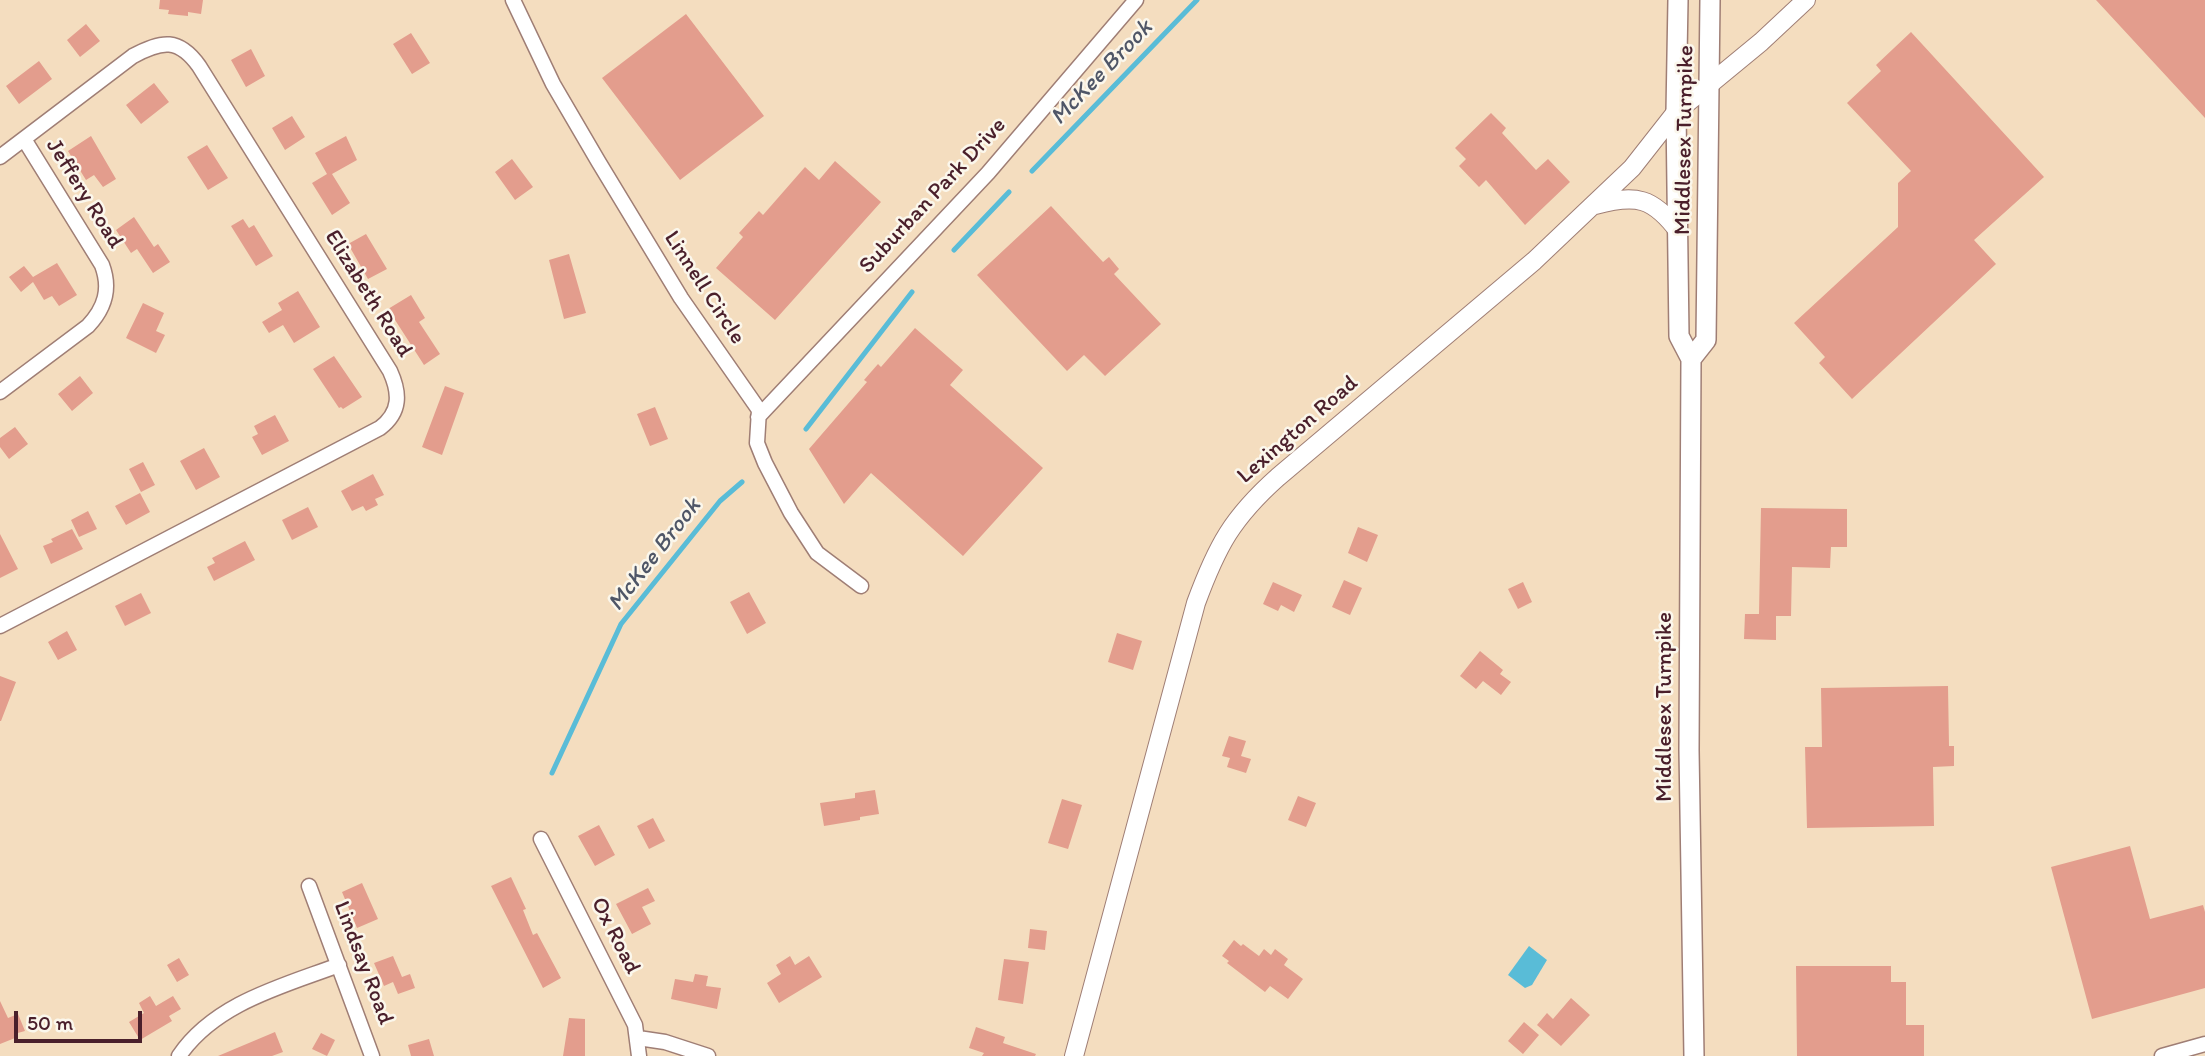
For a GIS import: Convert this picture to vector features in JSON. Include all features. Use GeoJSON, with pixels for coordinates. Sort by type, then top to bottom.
{"type":"FeatureCollection","features":[{"type":"Feature","properties":{"kind":"main road","name":"Middlesex Turnpike"},"geometry":{"type":"LineString","coordinates":[[1678,0],[1676,113],[1679,337],[1690,359],[1689,750],[1694,1056]]}},
{"type":"Feature","properties":{"kind":"main road","name":"Middlesex Turnpike"},"geometry":{"type":"LineString","coordinates":[[1690,359],[1706,340],[1710,0]]}},
{"type":"Feature","properties":{"kind":"street","name":"Linnell Circle"},"geometry":{"type":"LineString","coordinates":[[513,0],[553,84],[597,161],[681,298],[759,410],[758,443],[765,463],[791,513],[817,553],[861,586]]}},
{"type":"Feature","properties":{"kind":"street","name":"Suburban Park Drive"},"geometry":{"type":"LineString","coordinates":[[758,417],[988,173],[1136,0]]}},
{"type":"Feature","properties":{"kind":"street","name":"Lexington Road"},"geometry":{"type":"LineString","coordinates":[[1074,1056],[1196,603],[1213,559],[1230,529],[1252,500],[1278,477],[1534,261],[1632,168],[1676,113],[1761,42],[1806,0]]}},
{"type":"Feature","properties":{"kind":"street","name":"Elizabeth Road"},"geometry":{"type":"LineString","coordinates":[[0,157],[133,55],[152,46],[164,44],[184,49],[199,66],[390,371],[398,400],[389,421],[380,428],[0,626]]}},
{"type":"Feature","properties":{"kind":"street","name":"Jeffery Road"},"geometry":{"type":"LineString","coordinates":[[0,392],[88,326],[99,314],[107,289],[102,265],[23,139]]}},
{"type":"Feature","properties":{"kind":"street"},"geometry":{"type":"LineString","coordinates":[[1592,206],[1617,199],[1639,200],[1663,211],[1679,232]]}},
{"type":"Feature","properties":{"kind":"street","name":"Ox Road"},"geometry":{"type":"LineString","coordinates":[[541,839],[635,1025],[639,1056]]}},
{"type":"Feature","properties":{"kind":"street","name":"Lindsay Road"},"geometry":{"type":"LineString","coordinates":[[309,886],[372,1056]]}},
{"type":"Feature","properties":{"kind":"street"},"geometry":{"type":"LineString","coordinates":[[179,1056],[208,1025],[235,1005],[339,965]]}},
{"type":"Feature","properties":{"kind":"street"},"geometry":{"type":"LineString","coordinates":[[638,1038],[665,1042],[708,1056]]}},
{"type":"Feature","properties":{"kind":"street"},"geometry":{"type":"LineString","coordinates":[[2162,1056],[2205,1044]]}},
{"type":"Feature","properties":{"kind":"water"},"geometry":{"type":"Polygon","coordinates":[[[1529,946],[1547,960],[1532,985],[1525,988],[1508,975],[1529,946]]]}},
{"type":"Feature","properties":{"kind":"building"},"geometry":{"type":"Polygon","coordinates":[[[160,0],[203,0],[201,14],[168,14],[169,10],[159,9],[160,0]]]}},
{"type":"Feature","properties":{"kind":"building"},"geometry":{"type":"Polygon","coordinates":[[[2096,0],[2205,0],[2205,118],[2096,0]]]}},
{"type":"Feature","properties":{"kind":"building"},"geometry":{"type":"Polygon","coordinates":[[[686,14],[764,116],[680,180],[602,78],[686,14]]]}},
{"type":"Feature","properties":{"kind":"building"},"geometry":{"type":"Polygon","coordinates":[[[86,24],[100,41],[80,57],[67,40],[86,24]]]}},
{"type":"Feature","properties":{"kind":"building"},"geometry":{"type":"Polygon","coordinates":[[[1911,32],[2044,177],[1974,240],[1996,264],[1852,399],[1819,363],[1825,357],[1794,323],[1898,227],[1898,183],[1911,171],[1847,103],[1881,71],[1876,65],[1911,32]]]}},
{"type":"Feature","properties":{"kind":"building"},"geometry":{"type":"Polygon","coordinates":[[[411,33],[430,63],[412,74],[393,44],[411,33]]]}},
{"type":"Feature","properties":{"kind":"building"},"geometry":{"type":"Polygon","coordinates":[[[251,49],[265,76],[246,87],[231,60],[251,49]]]}},
{"type":"Feature","properties":{"kind":"building"},"geometry":{"type":"Polygon","coordinates":[[[39,61],[52,79],[19,104],[6,86],[39,61]]]}},
{"type":"Feature","properties":{"kind":"building"},"geometry":{"type":"Polygon","coordinates":[[[154,83],[169,102],[141,124],[126,105],[154,83]]]}},
{"type":"Feature","properties":{"kind":"building"},"geometry":{"type":"Polygon","coordinates":[[[1491,113],[1506,128],[1502,133],[1536,170],[1548,159],[1570,182],[1525,225],[1486,180],[1479,187],[1459,166],[1466,159],[1455,148],[1491,113]]]}},
{"type":"Feature","properties":{"kind":"building"},"geometry":{"type":"Polygon","coordinates":[[[292,116],[305,137],[285,150],[272,128],[292,116]]]}},
{"type":"Feature","properties":{"kind":"building"},"geometry":{"type":"Polygon","coordinates":[[[91,136],[116,179],[103,187],[94,175],[86,180],[68,151],[91,136]]]}},
{"type":"Feature","properties":{"kind":"building"},"geometry":{"type":"Polygon","coordinates":[[[346,136],[357,160],[332,174],[350,203],[332,215],[312,183],[327,174],[315,153],[346,136]]]}},
{"type":"Feature","properties":{"kind":"building"},"geometry":{"type":"Polygon","coordinates":[[[207,145],[228,178],[208,190],[187,157],[207,145]]]}},
{"type":"Feature","properties":{"kind":"building"},"geometry":{"type":"Polygon","coordinates":[[[512,159],[533,187],[515,200],[495,172],[512,159]]]}},
{"type":"Feature","properties":{"kind":"building"},"geometry":{"type":"Polygon","coordinates":[[[835,161],[881,202],[775,320],[716,268],[743,237],[739,233],[759,211],[763,215],[805,167],[819,180],[835,161]]]}},
{"type":"Feature","properties":{"kind":"building"},"geometry":{"type":"Polygon","coordinates":[[[1051,206],[1103,262],[1109,257],[1119,269],[1114,274],[1161,324],[1105,376],[1084,355],[1067,371],[977,275],[1051,206]]]}},
{"type":"Feature","properties":{"kind":"building"},"geometry":{"type":"Polygon","coordinates":[[[134,217],[154,247],[158,244],[170,262],[153,273],[137,249],[131,253],[116,230],[134,217]]]}},
{"type":"Feature","properties":{"kind":"building"},"geometry":{"type":"Polygon","coordinates":[[[243,219],[249,228],[254,225],[273,256],[256,266],[231,226],[243,219]]]}},
{"type":"Feature","properties":{"kind":"building"},"geometry":{"type":"Polygon","coordinates":[[[366,234],[387,269],[368,279],[348,244],[366,234]]]}},
{"type":"Feature","properties":{"kind":"building"},"geometry":{"type":"Polygon","coordinates":[[[569,254],[586,313],[564,319],[549,260],[569,254]]]}},
{"type":"Feature","properties":{"kind":"building"},"geometry":{"type":"Polygon","coordinates":[[[57,263],[77,295],[59,306],[52,296],[44,300],[33,282],[21,292],[9,277],[24,266],[33,277],[57,263]]]}},
{"type":"Feature","properties":{"kind":"building"},"geometry":{"type":"Polygon","coordinates":[[[298,291],[320,327],[294,343],[283,325],[269,333],[262,322],[282,310],[278,303],[298,291]]]}},
{"type":"Feature","properties":{"kind":"building"},"geometry":{"type":"Polygon","coordinates":[[[411,295],[425,318],[419,322],[440,354],[424,365],[388,309],[411,295]]]}},
{"type":"Feature","properties":{"kind":"building"},"geometry":{"type":"Polygon","coordinates":[[[143,303],[164,313],[156,331],[165,335],[156,353],[126,338],[143,303]]]}},
{"type":"Feature","properties":{"kind":"building"},"geometry":{"type":"Polygon","coordinates":[[[915,328],[963,370],[950,385],[1043,468],[963,556],[871,473],[844,504],[809,449],[867,382],[864,380],[878,364],[881,367],[915,328]]]}},
{"type":"Feature","properties":{"kind":"building"},"geometry":{"type":"Polygon","coordinates":[[[334,356],[362,397],[343,409],[339,408],[313,369],[334,356]]]}},
{"type":"Feature","properties":{"kind":"building"},"geometry":{"type":"Polygon","coordinates":[[[80,376],[93,393],[72,411],[58,394],[80,376]]]}},
{"type":"Feature","properties":{"kind":"building"},"geometry":{"type":"Polygon","coordinates":[[[445,386],[464,393],[442,455],[422,447],[445,386]]]}},
{"type":"Feature","properties":{"kind":"building"},"geometry":{"type":"Polygon","coordinates":[[[655,407],[668,439],[650,446],[637,414],[655,407]]]}},
{"type":"Feature","properties":{"kind":"building"},"geometry":{"type":"Polygon","coordinates":[[[275,415],[289,441],[262,455],[252,437],[258,434],[254,426],[275,415]]]}},
{"type":"Feature","properties":{"kind":"building"},"geometry":{"type":"Polygon","coordinates":[[[15,427],[28,444],[9,459],[0,447],[0,438],[15,427]]]}},
{"type":"Feature","properties":{"kind":"building"},"geometry":{"type":"Polygon","coordinates":[[[204,448],[220,477],[196,490],[180,461],[204,448]]]}},
{"type":"Feature","properties":{"kind":"building"},"geometry":{"type":"Polygon","coordinates":[[[143,462],[155,485],[141,492],[129,469],[143,462]]]}},
{"type":"Feature","properties":{"kind":"building"},"geometry":{"type":"Polygon","coordinates":[[[373,474],[384,495],[375,499],[378,505],[366,511],[363,506],[352,511],[341,491],[373,474]]]}},
{"type":"Feature","properties":{"kind":"building"},"geometry":{"type":"Polygon","coordinates":[[[140,493],[150,512],[126,525],[115,506],[140,493]]]}},
{"type":"Feature","properties":{"kind":"building"},"geometry":{"type":"Polygon","coordinates":[[[308,507],[318,527],[292,540],[282,520],[308,507]]]}},
{"type":"Feature","properties":{"kind":"building"},"geometry":{"type":"Polygon","coordinates":[[[1761,508],[1847,509],[1847,547],[1831,547],[1830,568],[1792,567],[1791,616],[1776,616],[1776,640],[1744,639],[1745,614],[1759,614],[1761,508]]]}},
{"type":"Feature","properties":{"kind":"building"},"geometry":{"type":"Polygon","coordinates":[[[88,511],[97,529],[79,537],[71,520],[88,511]]]}},
{"type":"Feature","properties":{"kind":"building"},"geometry":{"type":"Polygon","coordinates":[[[1358,527],[1378,535],[1367,562],[1348,553],[1358,527]]]}},
{"type":"Feature","properties":{"kind":"building"},"geometry":{"type":"Polygon","coordinates":[[[72,529],[83,549],[51,564],[43,546],[72,529]]]}},
{"type":"Feature","properties":{"kind":"building"},"geometry":{"type":"Polygon","coordinates":[[[0,534],[18,569],[0,578],[0,534]]]}},
{"type":"Feature","properties":{"kind":"building"},"geometry":{"type":"Polygon","coordinates":[[[245,541],[255,560],[214,581],[207,567],[215,563],[212,558],[245,541]]]}},
{"type":"Feature","properties":{"kind":"building"},"geometry":{"type":"Polygon","coordinates":[[[1344,580],[1362,588],[1350,615],[1332,607],[1344,580]]]}},
{"type":"Feature","properties":{"kind":"building"},"geometry":{"type":"Polygon","coordinates":[[[1273,582],[1302,595],[1294,612],[1281,605],[1278,611],[1263,604],[1273,582]]]}},
{"type":"Feature","properties":{"kind":"building"},"geometry":{"type":"Polygon","coordinates":[[[1523,582],[1532,602],[1518,609],[1508,589],[1523,582]]]}},
{"type":"Feature","properties":{"kind":"building"},"geometry":{"type":"Polygon","coordinates":[[[749,592],[766,623],[747,634],[730,602],[749,592]]]}},
{"type":"Feature","properties":{"kind":"building"},"geometry":{"type":"Polygon","coordinates":[[[141,593],[151,613],[125,626],[115,606],[141,593]]]}},
{"type":"Feature","properties":{"kind":"building"},"geometry":{"type":"Polygon","coordinates":[[[67,631],[77,650],[58,660],[48,642],[67,631]]]}},
{"type":"Feature","properties":{"kind":"building"},"geometry":{"type":"Polygon","coordinates":[[[1117,633],[1142,641],[1133,670],[1108,662],[1117,633]]]}},
{"type":"Feature","properties":{"kind":"building"},"geometry":{"type":"Polygon","coordinates":[[[1480,651],[1503,670],[1500,674],[1511,682],[1501,695],[1483,681],[1476,689],[1460,676],[1480,651]]]}},
{"type":"Feature","properties":{"kind":"building"},"geometry":{"type":"Polygon","coordinates":[[[0,676],[16,682],[1,721],[0,721],[0,676]]]}},
{"type":"Feature","properties":{"kind":"building"},"geometry":{"type":"Polygon","coordinates":[[[1948,686],[1949,746],[1954,746],[1954,766],[1933,767],[1934,826],[1807,828],[1805,747],[1822,747],[1821,688],[1948,686]]]}},
{"type":"Feature","properties":{"kind":"building"},"geometry":{"type":"Polygon","coordinates":[[[1229,736],[1246,741],[1241,756],[1251,759],[1246,773],[1227,767],[1230,758],[1222,756],[1229,736]]]}},
{"type":"Feature","properties":{"kind":"building"},"geometry":{"type":"Polygon","coordinates":[[[875,790],[879,814],[824,826],[820,803],[855,798],[855,793],[875,790]]]}},
{"type":"Feature","properties":{"kind":"building"},"geometry":{"type":"Polygon","coordinates":[[[1298,796],[1316,803],[1306,827],[1288,820],[1298,796]]]}},
{"type":"Feature","properties":{"kind":"building"},"geometry":{"type":"Polygon","coordinates":[[[1062,799],[1082,805],[1068,849],[1048,843],[1062,799]]]}},
{"type":"Feature","properties":{"kind":"building"},"geometry":{"type":"Polygon","coordinates":[[[653,818],[665,841],[649,849],[637,826],[653,818]]]}},
{"type":"Feature","properties":{"kind":"building"},"geometry":{"type":"Polygon","coordinates":[[[599,825],[615,855],[595,866],[578,836],[599,825]]]}},
{"type":"Feature","properties":{"kind":"building"},"geometry":{"type":"Polygon","coordinates":[[[2130,846],[2150,919],[2203,905],[2205,988],[2092,1019],[2051,867],[2130,846]]]}},
{"type":"Feature","properties":{"kind":"building"},"geometry":{"type":"Polygon","coordinates":[[[511,877],[526,909],[523,910],[533,935],[537,933],[561,978],[543,988],[491,886],[511,877]]]}},
{"type":"Feature","properties":{"kind":"building"},"geometry":{"type":"Polygon","coordinates":[[[362,883],[378,919],[357,928],[342,892],[362,883]]]}},
{"type":"Feature","properties":{"kind":"building"},"geometry":{"type":"Polygon","coordinates":[[[648,888],[655,901],[642,907],[651,924],[632,934],[616,904],[648,888]]]}},
{"type":"Feature","properties":{"kind":"building"},"geometry":{"type":"Polygon","coordinates":[[[1030,929],[1047,931],[1045,950],[1028,948],[1030,929]]]}},
{"type":"Feature","properties":{"kind":"building"},"geometry":{"type":"Polygon","coordinates":[[[1234,940],[1259,956],[1264,949],[1271,955],[1275,949],[1288,959],[1284,965],[1303,979],[1288,999],[1270,986],[1265,992],[1227,963],[1229,961],[1222,956],[1234,940]]]}},
{"type":"Feature","properties":{"kind":"building"},"geometry":{"type":"Polygon","coordinates":[[[393,956],[402,977],[410,974],[415,988],[398,994],[393,982],[384,986],[374,963],[393,956]]]}},
{"type":"Feature","properties":{"kind":"building"},"geometry":{"type":"Polygon","coordinates":[[[790,956],[795,965],[809,956],[822,977],[779,1003],[767,983],[781,974],[776,965],[790,956]]]}},
{"type":"Feature","properties":{"kind":"building"},"geometry":{"type":"Polygon","coordinates":[[[179,958],[189,975],[177,982],[167,965],[179,958]]]}},
{"type":"Feature","properties":{"kind":"building"},"geometry":{"type":"Polygon","coordinates":[[[1004,959],[1029,962],[1023,1004],[998,1000],[1004,959]]]}},
{"type":"Feature","properties":{"kind":"building"},"geometry":{"type":"Polygon","coordinates":[[[1796,966],[1891,966],[1891,982],[1906,982],[1906,1025],[1924,1025],[1924,1056],[1797,1056],[1796,966]]]}},
{"type":"Feature","properties":{"kind":"building"},"geometry":{"type":"Polygon","coordinates":[[[695,974],[708,976],[706,986],[721,988],[717,1009],[671,999],[675,979],[693,982],[695,974]]]}},
{"type":"Feature","properties":{"kind":"building"},"geometry":{"type":"Polygon","coordinates":[[[150,996],[156,1006],[173,996],[181,1009],[169,1016],[172,1021],[140,1040],[129,1022],[144,1013],[139,1003],[150,996]]]}},
{"type":"Feature","properties":{"kind":"building"},"geometry":{"type":"Polygon","coordinates":[[[1571,998],[1590,1015],[1561,1046],[1537,1025],[1547,1013],[1553,1019],[1571,998]]]}},
{"type":"Feature","properties":{"kind":"building"},"geometry":{"type":"Polygon","coordinates":[[[0,1001],[8,1018],[18,1014],[25,1031],[14,1034],[15,1038],[0,1044],[0,1001]]]}},
{"type":"Feature","properties":{"kind":"building"},"geometry":{"type":"Polygon","coordinates":[[[569,1018],[585,1019],[585,1056],[563,1056],[569,1018]]]}},
{"type":"Feature","properties":{"kind":"building"},"geometry":{"type":"Polygon","coordinates":[[[1524,1022],[1539,1035],[1523,1054],[1508,1041],[1524,1022]]]}},
{"type":"Feature","properties":{"kind":"building"},"geometry":{"type":"Polygon","coordinates":[[[976,1027],[1005,1037],[1003,1043],[1036,1054],[982,1056],[984,1053],[969,1048],[976,1027]]]}},
{"type":"Feature","properties":{"kind":"building"},"geometry":{"type":"Polygon","coordinates":[[[275,1032],[283,1052],[272,1056],[218,1056],[275,1032]]]}},
{"type":"Feature","properties":{"kind":"building"},"geometry":{"type":"Polygon","coordinates":[[[321,1033],[335,1040],[327,1056],[312,1049],[321,1033]]]}},
{"type":"Feature","properties":{"kind":"building"},"geometry":{"type":"Polygon","coordinates":[[[429,1039],[434,1056],[411,1056],[408,1045],[429,1039]]]}},
{"type":"Feature","properties":{"kind":"waterway","name":"McKee Brook"},"geometry":{"type":"LineString","coordinates":[[1032,171],[1197,0]]}},
{"type":"Feature","properties":{"kind":"waterway","name":"McKee Brook"},"geometry":{"type":"LineString","coordinates":[[954,250],[1009,192]]}},
{"type":"Feature","properties":{"kind":"waterway","name":"McKee Brook"},"geometry":{"type":"LineString","coordinates":[[806,429],[912,292]]}},
{"type":"Feature","properties":{"kind":"waterway","name":"McKee Brook"},"geometry":{"type":"LineString","coordinates":[[552,773],[621,624],[720,501],[742,482]]}}]}
